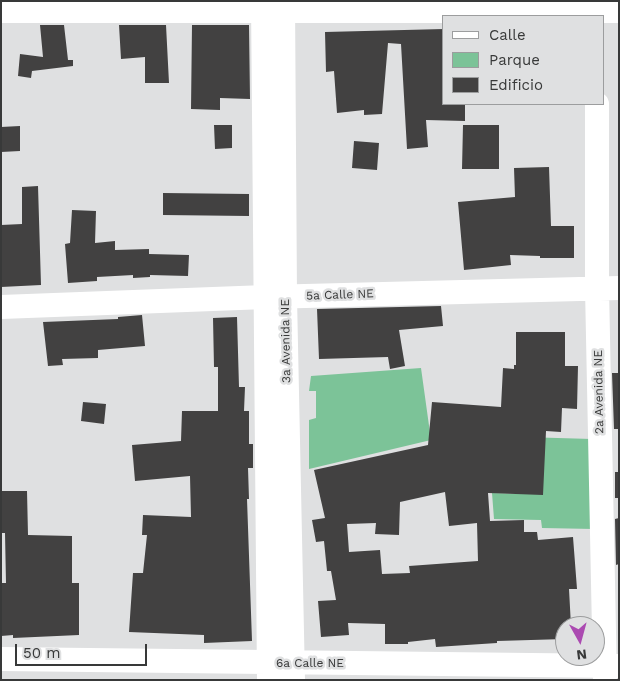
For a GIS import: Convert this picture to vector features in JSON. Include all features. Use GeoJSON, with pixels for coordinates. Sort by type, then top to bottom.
{"type":"FeatureCollection","features":[{"type":"Feature","properties":{"kind":"street"},"geometry":{"type":"LineString","coordinates":[[269,671],[275,297],[273,6]]}},
{"type":"Feature","properties":{"kind":"street"},"geometry":{"type":"LineString","coordinates":[[1,11],[273,6],[602,10]]}},
{"type":"Feature","properties":{"kind":"street","name":"2a Avenida NE"},"geometry":{"type":"LineString","coordinates":[[597,105],[608,288],[609,671]]}},
{"type":"Feature","properties":{"kind":"street","name":"5a Calle NE"},"geometry":{"type":"LineString","coordinates":[[1,307],[608,288]]}},
{"type":"Feature","properties":{"kind":"street","name":"3a Avenida NE"},"geometry":{"type":"LineString","coordinates":[[275,297],[293,671]]}},
{"type":"Feature","properties":{"kind":"street","name":"6a Calle NE"},"geometry":{"type":"LineString","coordinates":[[1,659],[269,671],[609,671]]}},
{"type":"Feature","properties":{"kind":"green space"},"geometry":{"type":"Polygon","coordinates":[[[421,368],[431,440],[309,469],[309,420],[316,418],[316,391],[309,391],[311,376],[421,368]]]}},
{"type":"Feature","properties":{"kind":"green space"},"geometry":{"type":"Polygon","coordinates":[[[523,437],[592,439],[594,529],[542,528],[541,520],[494,519],[492,493],[520,494],[523,437]]]}},
{"type":"Feature","properties":{"kind":"building"},"geometry":{"type":"Polygon","coordinates":[[[40,25],[64,25],[68,60],[73,60],[73,66],[32,71],[31,78],[18,76],[20,54],[43,57],[40,25]]]}},
{"type":"Feature","properties":{"kind":"building"},"geometry":{"type":"Polygon","coordinates":[[[119,25],[166,25],[169,83],[145,83],[145,57],[121,59],[119,25]]]}},
{"type":"Feature","properties":{"kind":"building"},"geometry":{"type":"Polygon","coordinates":[[[192,25],[249,25],[250,99],[220,98],[220,110],[191,109],[192,25]]]}},
{"type":"Feature","properties":{"kind":"building"},"geometry":{"type":"Polygon","coordinates":[[[442,29],[442,105],[465,105],[465,121],[426,120],[428,147],[407,149],[401,44],[388,43],[382,114],[364,115],[364,110],[337,113],[334,71],[326,72],[325,32],[442,29]]]}},
{"type":"Feature","properties":{"kind":"building"},"geometry":{"type":"Polygon","coordinates":[[[214,125],[232,125],[232,148],[215,149],[214,125]]]}},
{"type":"Feature","properties":{"kind":"building"},"geometry":{"type":"Polygon","coordinates":[[[463,125],[499,125],[499,169],[462,169],[463,125]]]}},
{"type":"Feature","properties":{"kind":"building"},"geometry":{"type":"Polygon","coordinates":[[[20,126],[20,151],[1,152],[1,127],[20,126]]]}},
{"type":"Feature","properties":{"kind":"building"},"geometry":{"type":"Polygon","coordinates":[[[354,141],[379,143],[377,170],[352,168],[354,141]]]}},
{"type":"Feature","properties":{"kind":"building"},"geometry":{"type":"Polygon","coordinates":[[[549,167],[551,226],[574,226],[574,258],[540,258],[540,256],[510,255],[511,265],[464,270],[458,202],[515,197],[514,168],[549,167]]]}},
{"type":"Feature","properties":{"kind":"building"},"geometry":{"type":"Polygon","coordinates":[[[38,186],[41,285],[1,287],[1,225],[22,224],[22,187],[38,186]]]}},
{"type":"Feature","properties":{"kind":"building"},"geometry":{"type":"Polygon","coordinates":[[[163,193],[249,194],[249,216],[163,215],[163,193]]]}},
{"type":"Feature","properties":{"kind":"building"},"geometry":{"type":"Polygon","coordinates":[[[72,210],[96,211],[95,243],[115,241],[115,250],[149,249],[149,254],[189,255],[188,276],[150,275],[150,277],[133,278],[133,275],[97,277],[97,281],[68,283],[65,244],[70,243],[72,210]]]}},
{"type":"Feature","properties":{"kind":"building"},"geometry":{"type":"Polygon","coordinates":[[[441,306],[443,326],[399,330],[405,366],[390,369],[388,357],[319,359],[317,309],[441,306]]]}},
{"type":"Feature","properties":{"kind":"building"},"geometry":{"type":"Polygon","coordinates":[[[142,315],[145,346],[98,350],[98,358],[62,359],[63,365],[48,366],[43,322],[118,319],[118,317],[142,315]]]}},
{"type":"Feature","properties":{"kind":"building"},"geometry":{"type":"Polygon","coordinates":[[[237,317],[239,387],[245,387],[244,411],[249,411],[249,444],[253,444],[253,468],[248,468],[249,499],[247,499],[252,641],[204,643],[204,635],[129,632],[133,573],[143,573],[147,535],[142,535],[143,515],[191,517],[190,476],[135,481],[132,445],[181,441],[182,411],[218,411],[218,367],[214,367],[213,318],[237,317]]]}},
{"type":"Feature","properties":{"kind":"building"},"geometry":{"type":"Polygon","coordinates":[[[516,332],[565,332],[565,366],[578,366],[577,409],[562,408],[561,432],[546,431],[543,495],[488,493],[490,521],[524,520],[524,532],[537,532],[538,540],[573,537],[577,589],[569,589],[570,616],[555,616],[555,639],[497,641],[497,643],[436,647],[435,639],[408,642],[408,644],[385,644],[385,624],[348,623],[349,635],[321,637],[318,601],[336,600],[331,571],[327,571],[324,541],[316,542],[312,520],[325,518],[314,470],[428,445],[432,402],[501,407],[503,368],[514,369],[514,365],[516,365],[516,332]],[[445,492],[400,502],[399,535],[375,534],[376,523],[347,524],[349,552],[380,550],[382,574],[410,573],[409,566],[478,561],[477,523],[449,526],[445,492]]]}},
{"type":"Feature","properties":{"kind":"building"},"geometry":{"type":"Polygon","coordinates":[[[612,373],[619,373],[619,429],[614,429],[612,373]]]}},
{"type":"Feature","properties":{"kind":"building"},"geometry":{"type":"Polygon","coordinates":[[[83,402],[106,404],[104,424],[81,421],[83,402]]]}},
{"type":"Feature","properties":{"kind":"building"},"geometry":{"type":"Polygon","coordinates":[[[615,472],[619,472],[619,498],[615,498],[615,472]]]}},
{"type":"Feature","properties":{"kind":"building"},"geometry":{"type":"Polygon","coordinates":[[[1,491],[27,491],[28,535],[72,536],[72,583],[79,583],[79,635],[13,638],[13,635],[1,636],[1,583],[6,583],[5,533],[1,533],[1,491]]]}},
{"type":"Feature","properties":{"kind":"building"},"geometry":{"type":"Polygon","coordinates":[[[619,518],[619,564],[616,565],[615,519],[619,518]]]}}]}
